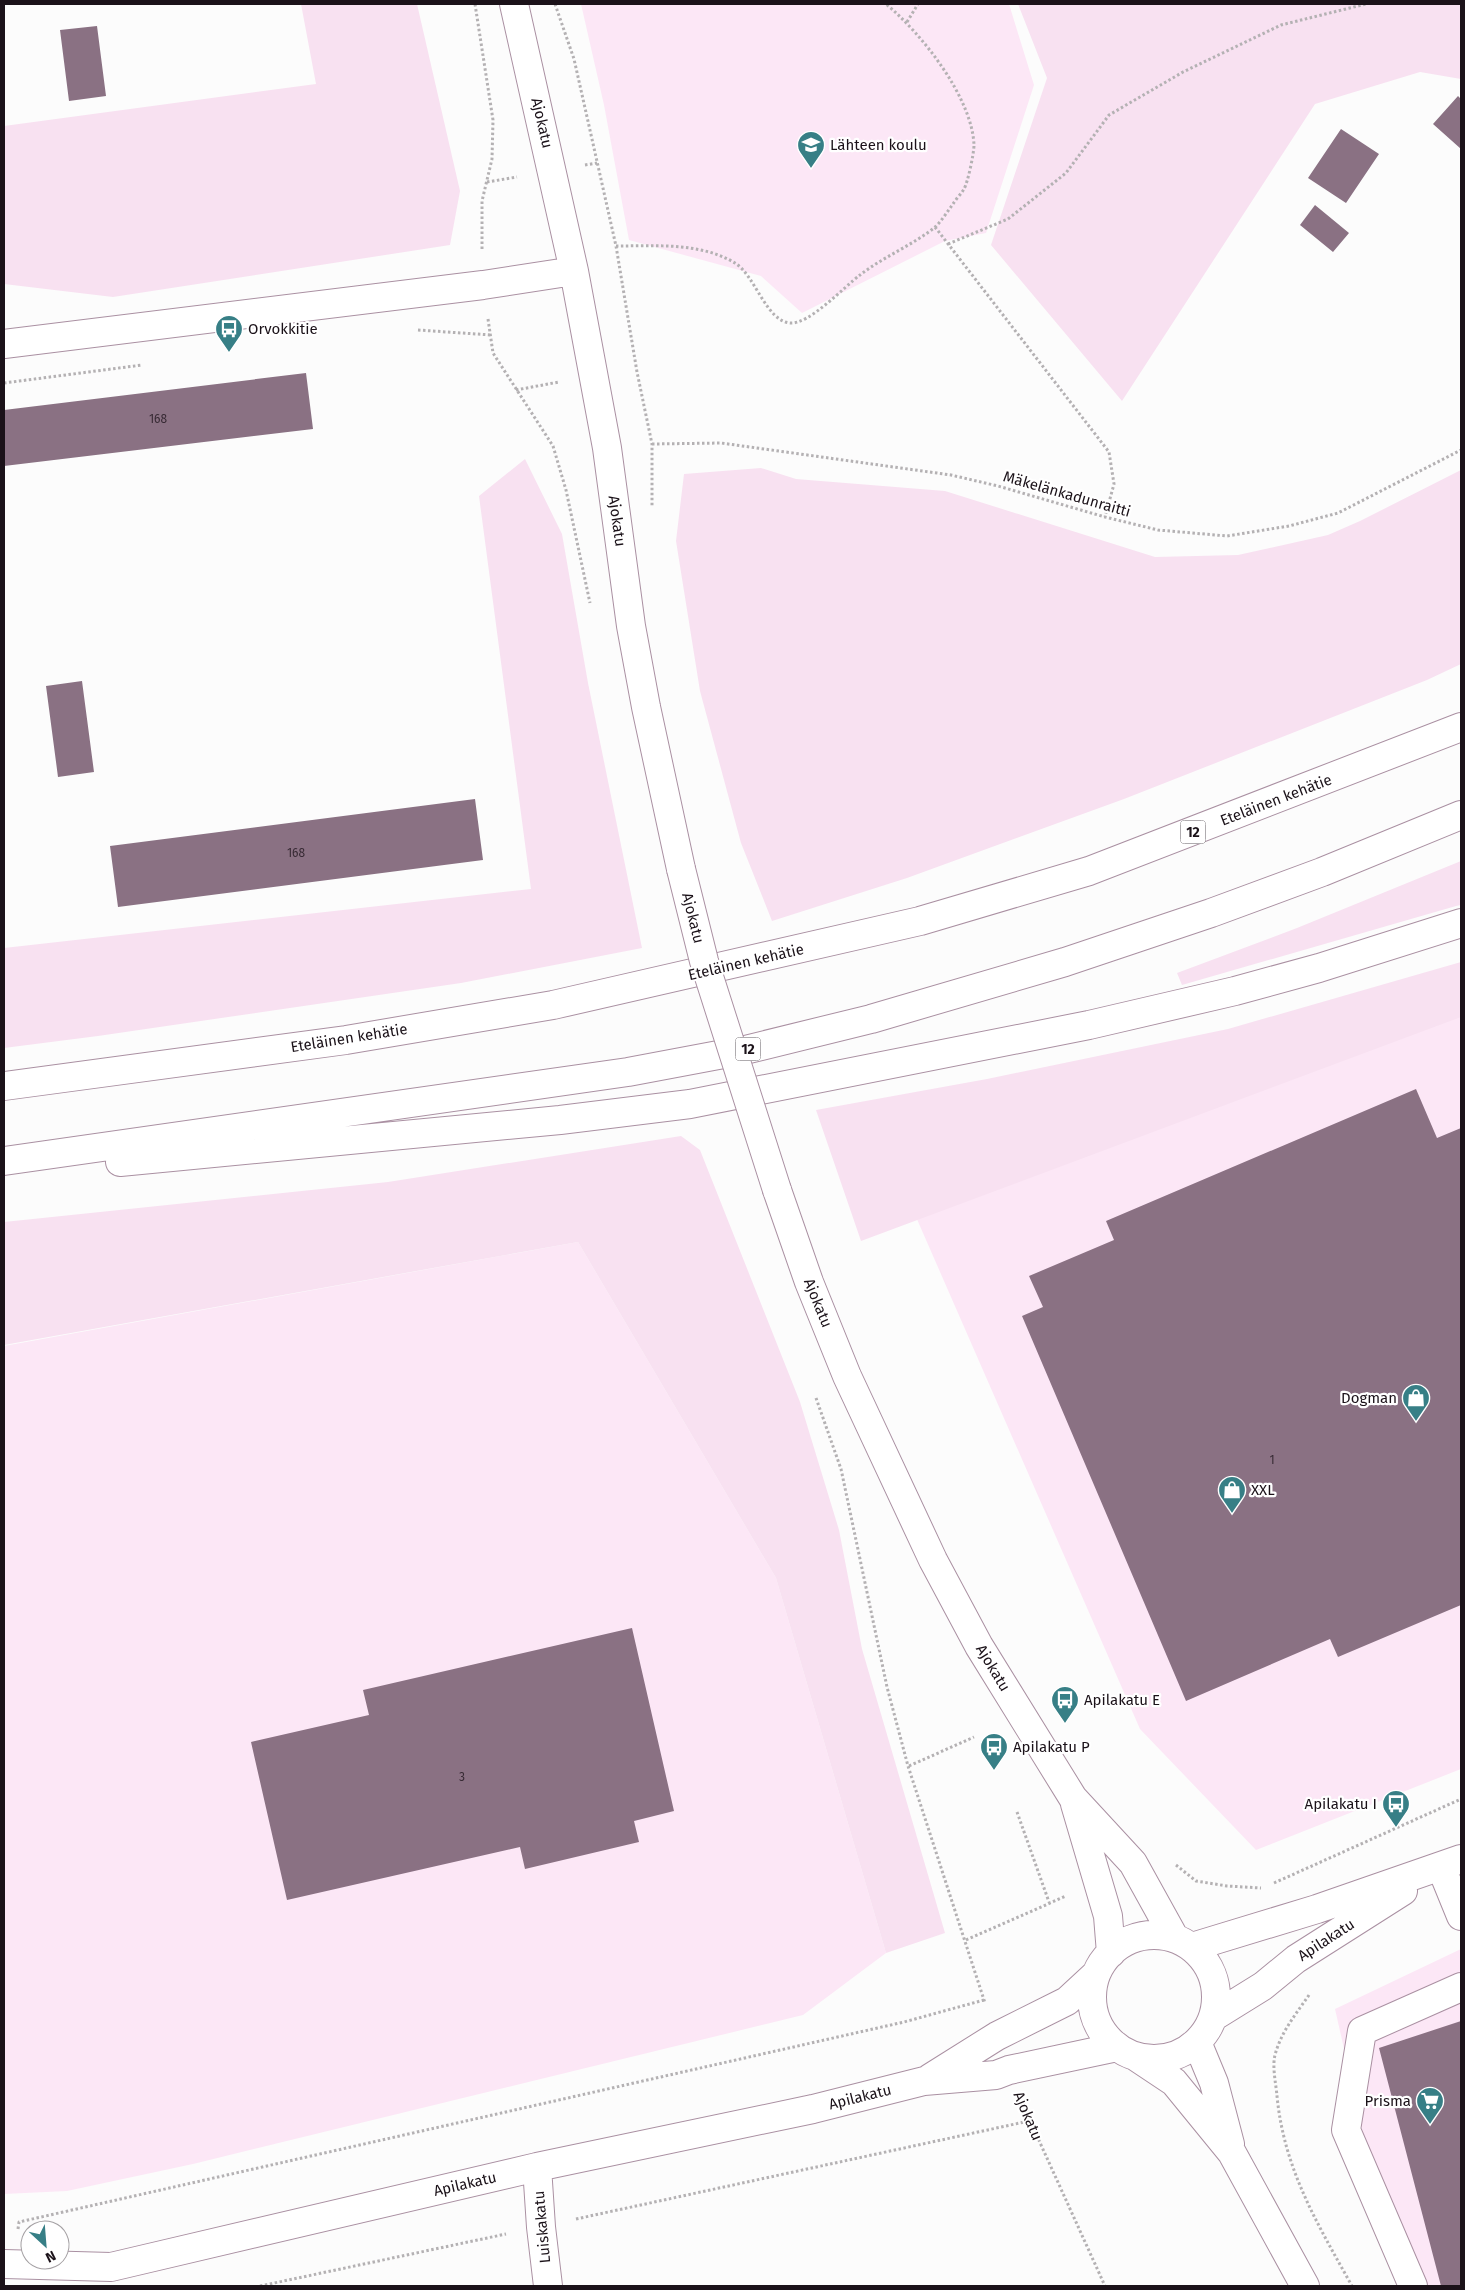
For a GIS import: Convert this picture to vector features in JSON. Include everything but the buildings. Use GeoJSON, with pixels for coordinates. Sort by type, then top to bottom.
{"type":"FeatureCollection","features":[{"type":"Feature","properties":{"kind":"main road","name":"Ajokatu"},"geometry":{"type":"LineString","coordinates":[[514,4],[574,271],[606,448],[631,626],[646,707],[681,869],[704,961],[777,1190],[809,1282],[847,1376],[933,1560],[979,1646],[1073,1798],[1133,1863],[1183,1942]]}},
{"type":"Feature","properties":{"kind":"main road"},"geometry":{"type":"LineString","coordinates":[[4,344],[483,285],[574,271]]}},
{"type":"Feature","properties":{"kind":"main road","name":"Eteläinen kehätie"},"geometry":{"type":"LineString","coordinates":[[4,1086],[346,1040],[553,1005],[920,921],[1089,872],[1461,728]]}},
{"type":"Feature","properties":{"kind":"main road","name":"12"},"geometry":{"type":"LineString","coordinates":[[4,1161],[628,1072],[746,1050],[871,1019],[1065,962],[1221,910],[1322,872],[1461,815]]}},
{"type":"Feature","properties":{"kind":"main road"},"geometry":{"type":"LineString","coordinates":[[4,1173],[560,1120],[690,1104],[1089,1025],[1225,993],[1319,968],[1461,923]]}},
{"type":"Feature","properties":{"kind":"main road","name":"Ajokatu"},"geometry":{"type":"LineString","coordinates":[[1073,1798],[1108,1916],[1111,1953]]}},
{"type":"Feature","properties":{"kind":"main road"},"geometry":{"type":"LineString","coordinates":[[1451,1863],[1461,1916]]}},
{"type":"Feature","properties":{"kind":"main road","name":"Apilakatu"},"geometry":{"type":"LineString","coordinates":[[1183,1942],[1317,1909],[1451,1863]]}},
{"type":"Feature","properties":{"kind":"main road","name":"Apilakatu"},"geometry":{"type":"LineString","coordinates":[[1213,2017],[1263,1986],[1296,1958],[1451,1863]]}},
{"type":"Feature","properties":{"kind":"main road"},"geometry":{"type":"LineString","coordinates":[[1126,2052],[1166,2058],[1184,2051],[1197,2042],[1213,2017],[1216,1991],[1210,1968],[1183,1942],[1158,1935],[1142,1936],[1127,1941],[1111,1953],[1094,1976],[1092,1998],[1095,2017],[1103,2032],[1126,2052],[1174,2082],[1232,2153],[1305,2286]]}},
{"type":"Feature","properties":{"kind":"main road","name":"Apilakatu"},"geometry":{"type":"LineString","coordinates":[[924,2082],[997,2036],[1067,2002],[1094,1976]]}},
{"type":"Feature","properties":{"kind":"main road"},"geometry":{"type":"LineString","coordinates":[[1413,2286],[1346,2130],[1360,2040],[1362,2030],[1461,1987]]}},
{"type":"Feature","properties":{"kind":"main road"},"geometry":{"type":"LineString","coordinates":[[1197,2042],[1214,2083],[1232,2153]]}},
{"type":"Feature","properties":{"kind":"main road","name":"Apilakatu"},"geometry":{"type":"LineString","coordinates":[[7,2265],[111,2267],[537,2167],[813,2109],[924,2082],[996,2075],[1009,2070],[1126,2052]]}},
{"type":"Feature","properties":{"kind":"main road","name":"Luiskakatu"},"geometry":{"type":"LineString","coordinates":[[537,2167],[541,2227],[548,2286]]}},
{"type":"Feature","properties":{"kind":"path"},"geometry":{"type":"LineString","coordinates":[[475,4],[493,120],[492,159],[482,201],[483,285],[493,352],[553,446]]}},
{"type":"Feature","properties":{"kind":"path"},"geometry":{"type":"LineString","coordinates":[[616,246],[673,246],[710,252],[736,264],[753,282],[776,317],[788,323],[796,323],[810,316],[862,274],[935,227],[965,188],[974,145],[964,104],[929,48],[907,22],[886,4]]}},
{"type":"Feature","properties":{"kind":"path"},"geometry":{"type":"LineString","coordinates":[[907,22],[918,4]]}},
{"type":"Feature","properties":{"kind":"path"},"geometry":{"type":"LineString","coordinates":[[948,244],[1008,219],[1066,174],[1109,115],[1183,72],[1281,24],[1366,4]]}},
{"type":"Feature","properties":{"kind":"path"},"geometry":{"type":"LineString","coordinates":[[935,227],[1109,452],[1114,484],[1105,517]]}},
{"type":"Feature","properties":{"kind":"path"},"geometry":{"type":"LineString","coordinates":[[414,330],[491,334]]}},
{"type":"Feature","properties":{"kind":"path"},"geometry":{"type":"LineString","coordinates":[[4,383],[150,364]]}},
{"type":"Feature","properties":{"kind":"path","name":"Mäkelänkadunraitti"},"geometry":{"type":"LineString","coordinates":[[652,444],[721,443],[952,476],[1042,498],[1105,517],[1158,530],[1227,536],[1289,526],[1338,513],[1461,450]]}},
{"type":"Feature","properties":{"kind":"path"},"geometry":{"type":"LineString","coordinates":[[814,1393],[841,1469],[887,1686],[908,1766],[997,2036]]}},
{"type":"Feature","properties":{"kind":"path"},"geometry":{"type":"LineString","coordinates":[[908,1766],[974,1737]]}},
{"type":"Feature","properties":{"kind":"path"},"geometry":{"type":"LineString","coordinates":[[1272,1884],[1461,1799]]}},
{"type":"Feature","properties":{"kind":"path"},"geometry":{"type":"LineString","coordinates":[[1017,1812],[1049,1902]]}},
{"type":"Feature","properties":{"kind":"path"},"geometry":{"type":"LineString","coordinates":[[1133,1863],[1160,1852],[1196,1880],[1227,1886],[1264,1888]]}},
{"type":"Feature","properties":{"kind":"path"},"geometry":{"type":"LineString","coordinates":[[966,1940],[1049,1902],[1078,1892],[1098,1880]]}},
{"type":"Feature","properties":{"kind":"path"},"geometry":{"type":"LineString","coordinates":[[1311,1993],[1287,2026],[1275,2056],[1280,2126],[1290,2162],[1305,2200],[1352,2286]]}},
{"type":"Feature","properties":{"kind":"path"},"geometry":{"type":"LineString","coordinates":[[7,2265],[19,2222],[904,2022],[984,2000]]}},
{"type":"Feature","properties":{"kind":"path","name":"Ajokatu"},"geometry":{"type":"LineString","coordinates":[[1009,2070],[1029,2121],[1105,2286]]}},
{"type":"Feature","properties":{"kind":"path"},"geometry":{"type":"LineString","coordinates":[[260,2286],[1029,2121]]}},
{"type":"Feature","properties":{"kind":"shaded area"},"geometry":{"type":"Polygon","coordinates":[[[301,4],[417,4],[460,191],[450,245],[113,297],[4,284],[4,126],[316,84],[301,4]]]}},
{"type":"Feature","properties":{"kind":"shaded area","name":"Lähteen koulu"},"geometry":{"type":"Polygon","coordinates":[[[581,4],[1009,4],[1034,85],[986,233],[945,241],[802,313],[761,276],[629,240],[604,105],[581,4]]]}},
{"type":"Feature","properties":{"kind":"shaded area"},"geometry":{"type":"Polygon","coordinates":[[[1018,4],[1461,4],[1461,79],[1420,72],[1315,104],[1122,401],[991,245],[1047,78],[1018,4]]]}},
{"type":"Feature","properties":{"kind":"shaded area"},"geometry":{"type":"Polygon","coordinates":[[[525,459],[562,534],[588,683],[642,948],[461,983],[4,1048],[4,948],[531,889],[479,496],[525,459]]]}},
{"type":"Feature","properties":{"kind":"shaded area"},"geometry":{"type":"Polygon","coordinates":[[[761,468],[796,479],[945,491],[1155,557],[1238,555],[1328,535],[1461,470],[1461,664],[1427,680],[1124,799],[907,878],[772,921],[741,843],[700,691],[676,541],[684,474],[761,468]]]}},
{"type":"Feature","properties":{"kind":"shaded area"},"geometry":{"type":"Polygon","coordinates":[[[1461,861],[1461,905],[1182,985],[1177,973],[1297,928],[1461,861]]]}},
{"type":"Feature","properties":{"kind":"shaded area"},"geometry":{"type":"Polygon","coordinates":[[[1461,962],[1461,1017],[861,1241],[816,1110],[987,1079],[1228,1029],[1461,962]]]}},
{"type":"Feature","properties":{"kind":"shaded area"},"geometry":{"type":"Polygon","coordinates":[[[1461,1015],[1461,1769],[1256,1850],[1140,1729],[916,1217],[1461,1015]]]}},
{"type":"Feature","properties":{"kind":"shaded area"},"geometry":{"type":"Polygon","coordinates":[[[681,1136],[700,1150],[800,1402],[839,1530],[862,1649],[945,1933],[886,1953],[776,1578],[578,1242],[4,1345],[4,1222],[388,1182],[681,1136]]]}},
{"type":"Feature","properties":{"kind":"shaded area"},"geometry":{"type":"Polygon","coordinates":[[[578,1242],[776,1578],[886,1953],[803,2015],[193,2164],[67,2191],[4,2194],[4,1346],[578,1242]]]}},
{"type":"Feature","properties":{"kind":"shaded area"},"geometry":{"type":"Polygon","coordinates":[[[1461,1949],[1461,2286],[1419,2286],[1381,2212],[1335,2009],[1461,1949]]]}},
{"type":"Feature","properties":{"kind":"place","name":"Lähteen koulu"},"geometry":{"type":"Point","coordinates":[811,169]}},
{"type":"Feature","properties":{"kind":"place","name":"Orvokkitie"},"geometry":{"type":"Point","coordinates":[229,353]}},
{"type":"Feature","properties":{"kind":"place","name":"Dogman"},"geometry":{"type":"Point","coordinates":[1416,1422]}},
{"type":"Feature","properties":{"kind":"place","name":"XXL"},"geometry":{"type":"Point","coordinates":[1232,1514]}},
{"type":"Feature","properties":{"kind":"place","name":"Apilakatu E"},"geometry":{"type":"Point","coordinates":[1065,1724]}},
{"type":"Feature","properties":{"kind":"place","name":"Apilakatu P"},"geometry":{"type":"Point","coordinates":[994,1771]}},
{"type":"Feature","properties":{"kind":"place","name":"Apilakatu I"},"geometry":{"type":"Point","coordinates":[1396,1828]}},
{"type":"Feature","properties":{"kind":"place","name":"Prisma"},"geometry":{"type":"Point","coordinates":[1430,2125]}}]}
